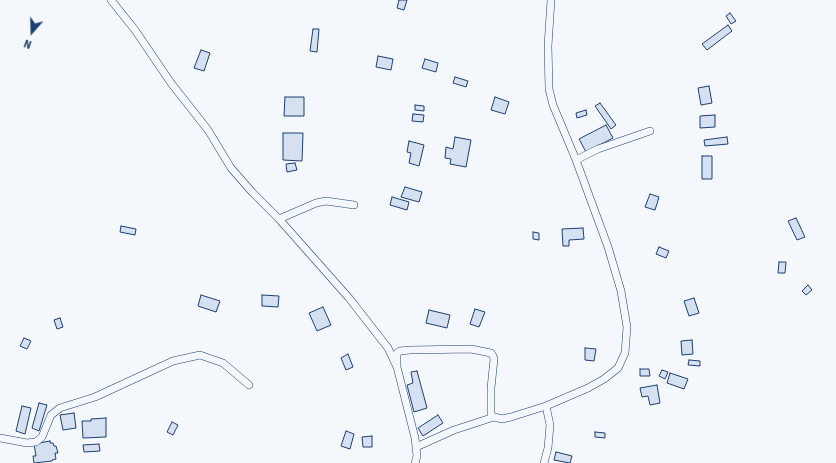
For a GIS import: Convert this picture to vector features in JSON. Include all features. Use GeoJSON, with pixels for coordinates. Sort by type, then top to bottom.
{"type":"FeatureCollection","features":[{"type":"Feature","properties":{"kind":"street"},"geometry":{"type":"LineString","coordinates":[[111,0],[135,30],[171,83],[208,130],[231,168],[349,298],[388,348],[397,367],[415,438],[417,456],[415,463]]}},
{"type":"Feature","properties":{"kind":"street"},"geometry":{"type":"LineString","coordinates":[[416,447],[454,430],[494,417],[502,419],[511,417],[546,406],[588,388],[604,379],[618,368],[625,353],[627,327],[621,291],[608,246],[576,160],[553,105],[549,89],[548,46],[551,0]]}},
{"type":"Feature","properties":{"kind":"street"},"geometry":{"type":"LineString","coordinates":[[576,160],[598,148],[650,131]]}},
{"type":"Feature","properties":{"kind":"street"},"geometry":{"type":"LineString","coordinates":[[279,220],[316,203],[326,201],[354,205]]}},
{"type":"Feature","properties":{"kind":"street"},"geometry":{"type":"LineString","coordinates":[[397,367],[397,353],[400,351],[471,349],[491,353],[494,359],[490,410],[491,415],[494,417]]}},
{"type":"Feature","properties":{"kind":"street"},"geometry":{"type":"LineString","coordinates":[[0,438],[27,443],[36,442],[42,437],[51,415],[60,408],[95,397],[173,361],[200,355],[223,363],[249,386]]}},
{"type":"Feature","properties":{"kind":"street"},"geometry":{"type":"LineString","coordinates":[[544,463],[548,448],[550,425],[546,406]]}},
{"type":"Feature","properties":{"kind":"building"},"geometry":{"type":"Polygon","coordinates":[[[399,0],[407,0],[404,10],[397,8],[399,0]]]}},
{"type":"Feature","properties":{"kind":"building"},"geometry":{"type":"Polygon","coordinates":[[[730,13],[736,21],[731,24],[726,16],[730,13]]]}},
{"type":"Feature","properties":{"kind":"building"},"geometry":{"type":"Polygon","coordinates":[[[728,25],[732,31],[707,50],[702,44],[728,25]]]}},
{"type":"Feature","properties":{"kind":"building"},"geometry":{"type":"Polygon","coordinates":[[[313,29],[319,29],[317,52],[310,51],[313,29]]]}},
{"type":"Feature","properties":{"kind":"building"},"geometry":{"type":"Polygon","coordinates":[[[201,50],[210,53],[204,71],[194,68],[201,50]]]}},
{"type":"Feature","properties":{"kind":"building"},"geometry":{"type":"Polygon","coordinates":[[[378,56],[393,59],[391,70],[376,67],[378,56]]]}},
{"type":"Feature","properties":{"kind":"building"},"geometry":{"type":"Polygon","coordinates":[[[425,59],[438,63],[436,72],[422,68],[425,59]]]}},
{"type":"Feature","properties":{"kind":"building"},"geometry":{"type":"Polygon","coordinates":[[[455,77],[468,81],[466,87],[453,83],[455,77]]]}},
{"type":"Feature","properties":{"kind":"building"},"geometry":{"type":"Polygon","coordinates":[[[709,86],[712,103],[701,105],[698,88],[709,86]]]}},
{"type":"Feature","properties":{"kind":"building"},"geometry":{"type":"Polygon","coordinates":[[[285,97],[304,97],[304,116],[284,116],[285,97]]]}},
{"type":"Feature","properties":{"kind":"building"},"geometry":{"type":"Polygon","coordinates":[[[495,97],[509,102],[505,114],[491,110],[495,97]]]}},
{"type":"Feature","properties":{"kind":"building"},"geometry":{"type":"Polygon","coordinates":[[[600,103],[616,125],[611,129],[595,106],[600,103]]]}},
{"type":"Feature","properties":{"kind":"building"},"geometry":{"type":"Polygon","coordinates":[[[415,105],[424,106],[424,111],[415,110],[415,105]]]}},
{"type":"Feature","properties":{"kind":"building"},"geometry":{"type":"Polygon","coordinates":[[[586,110],[587,115],[577,118],[576,113],[586,110]]]}},
{"type":"Feature","properties":{"kind":"building"},"geometry":{"type":"Polygon","coordinates":[[[413,114],[424,115],[423,122],[412,121],[413,114]]]}},
{"type":"Feature","properties":{"kind":"building"},"geometry":{"type":"Polygon","coordinates":[[[715,115],[715,127],[700,128],[700,116],[715,115]]]}},
{"type":"Feature","properties":{"kind":"building"},"geometry":{"type":"Polygon","coordinates":[[[606,125],[613,138],[586,152],[579,139],[606,125]]]}},
{"type":"Feature","properties":{"kind":"building"},"geometry":{"type":"Polygon","coordinates":[[[283,133],[303,133],[302,161],[283,160],[283,133]]]}},
{"type":"Feature","properties":{"kind":"building"},"geometry":{"type":"Polygon","coordinates":[[[455,137],[471,140],[466,167],[450,164],[451,159],[445,158],[446,147],[453,149],[455,137]]]}},
{"type":"Feature","properties":{"kind":"building"},"geometry":{"type":"Polygon","coordinates":[[[727,137],[728,144],[705,146],[704,140],[727,137]]]}},
{"type":"Feature","properties":{"kind":"building"},"geometry":{"type":"Polygon","coordinates":[[[409,141],[424,145],[419,166],[409,163],[411,153],[407,152],[409,141]]]}},
{"type":"Feature","properties":{"kind":"building"},"geometry":{"type":"Polygon","coordinates":[[[702,156],[712,156],[712,179],[702,179],[702,156]]]}},
{"type":"Feature","properties":{"kind":"building"},"geometry":{"type":"Polygon","coordinates":[[[295,163],[297,170],[287,172],[286,164],[295,163]]]}},
{"type":"Feature","properties":{"kind":"building"},"geometry":{"type":"Polygon","coordinates":[[[405,187],[422,192],[419,202],[401,197],[405,187]]]}},
{"type":"Feature","properties":{"kind":"building"},"geometry":{"type":"Polygon","coordinates":[[[650,194],[659,197],[655,210],[645,207],[650,194]]]}},
{"type":"Feature","properties":{"kind":"building"},"geometry":{"type":"Polygon","coordinates":[[[392,197],[409,202],[407,210],[390,205],[392,197]]]}},
{"type":"Feature","properties":{"kind":"building"},"geometry":{"type":"Polygon","coordinates":[[[796,218],[805,237],[797,240],[788,221],[796,218]]]}},
{"type":"Feature","properties":{"kind":"building"},"geometry":{"type":"Polygon","coordinates":[[[121,226],[136,229],[135,235],[120,232],[121,226]]]}},
{"type":"Feature","properties":{"kind":"building"},"geometry":{"type":"Polygon","coordinates":[[[583,228],[584,239],[569,240],[569,246],[563,246],[562,229],[583,228]]]}},
{"type":"Feature","properties":{"kind":"building"},"geometry":{"type":"Polygon","coordinates":[[[533,232],[539,233],[539,240],[533,239],[533,232]]]}},
{"type":"Feature","properties":{"kind":"building"},"geometry":{"type":"Polygon","coordinates":[[[659,247],[669,251],[666,258],[656,254],[659,247]]]}},
{"type":"Feature","properties":{"kind":"building"},"geometry":{"type":"Polygon","coordinates":[[[779,262],[786,262],[785,273],[778,273],[779,262]]]}},
{"type":"Feature","properties":{"kind":"building"},"geometry":{"type":"Polygon","coordinates":[[[808,285],[812,290],[806,295],[802,291],[808,285]]]}},
{"type":"Feature","properties":{"kind":"building"},"geometry":{"type":"Polygon","coordinates":[[[201,295],[220,301],[216,312],[198,306],[201,295]]]}},
{"type":"Feature","properties":{"kind":"building"},"geometry":{"type":"Polygon","coordinates":[[[262,295],[279,296],[278,307],[262,306],[262,295]]]}},
{"type":"Feature","properties":{"kind":"building"},"geometry":{"type":"Polygon","coordinates":[[[694,298],[699,313],[689,316],[684,301],[694,298]]]}},
{"type":"Feature","properties":{"kind":"building"},"geometry":{"type":"Polygon","coordinates":[[[323,307],[331,325],[317,331],[309,313],[323,307]]]}},
{"type":"Feature","properties":{"kind":"building"},"geometry":{"type":"Polygon","coordinates":[[[475,309],[485,312],[479,327],[470,324],[475,309]]]}},
{"type":"Feature","properties":{"kind":"building"},"geometry":{"type":"Polygon","coordinates":[[[429,310],[450,315],[447,328],[426,323],[429,310]]]}},
{"type":"Feature","properties":{"kind":"building"},"geometry":{"type":"Polygon","coordinates":[[[60,318],[63,327],[57,329],[54,320],[60,318]]]}},
{"type":"Feature","properties":{"kind":"building"},"geometry":{"type":"Polygon","coordinates":[[[24,338],[31,341],[27,349],[20,346],[24,338]]]}},
{"type":"Feature","properties":{"kind":"building"},"geometry":{"type":"Polygon","coordinates":[[[692,340],[693,354],[682,355],[681,341],[692,340]]]}},
{"type":"Feature","properties":{"kind":"building"},"geometry":{"type":"Polygon","coordinates":[[[585,348],[596,349],[594,361],[585,360],[585,348]]]}},
{"type":"Feature","properties":{"kind":"building"},"geometry":{"type":"Polygon","coordinates":[[[348,354],[353,367],[346,370],[341,358],[348,354]]]}},
{"type":"Feature","properties":{"kind":"building"},"geometry":{"type":"Polygon","coordinates":[[[689,360],[700,361],[700,366],[688,365],[689,360]]]}},
{"type":"Feature","properties":{"kind":"building"},"geometry":{"type":"Polygon","coordinates":[[[640,369],[649,369],[650,376],[640,376],[640,369]]]}},
{"type":"Feature","properties":{"kind":"building"},"geometry":{"type":"Polygon","coordinates":[[[662,370],[668,372],[665,379],[659,376],[662,370]]]}},
{"type":"Feature","properties":{"kind":"building"},"geometry":{"type":"Polygon","coordinates":[[[417,371],[427,408],[414,412],[407,385],[413,383],[411,372],[417,371]]]}},
{"type":"Feature","properties":{"kind":"building"},"geometry":{"type":"Polygon","coordinates":[[[670,373],[688,379],[684,389],[667,383],[670,373]]]}},
{"type":"Feature","properties":{"kind":"building"},"geometry":{"type":"Polygon","coordinates":[[[657,385],[660,403],[650,405],[648,396],[642,397],[640,388],[657,385]]]}},
{"type":"Feature","properties":{"kind":"building"},"geometry":{"type":"Polygon","coordinates":[[[39,403],[47,405],[39,431],[32,428],[39,403]]]}},
{"type":"Feature","properties":{"kind":"building"},"geometry":{"type":"Polygon","coordinates":[[[22,406],[31,408],[25,434],[16,431],[22,406]]]}},
{"type":"Feature","properties":{"kind":"building"},"geometry":{"type":"Polygon","coordinates":[[[74,413],[76,428],[63,430],[60,415],[74,413]]]}},
{"type":"Feature","properties":{"kind":"building"},"geometry":{"type":"Polygon","coordinates":[[[438,415],[443,423],[423,436],[418,428],[438,415]]]}},
{"type":"Feature","properties":{"kind":"building"},"geometry":{"type":"Polygon","coordinates":[[[106,418],[106,437],[83,438],[82,421],[106,418]]]}},
{"type":"Feature","properties":{"kind":"building"},"geometry":{"type":"Polygon","coordinates":[[[172,422],[178,425],[173,435],[167,432],[172,422]]]}},
{"type":"Feature","properties":{"kind":"building"},"geometry":{"type":"Polygon","coordinates":[[[346,431],[354,434],[350,449],[341,446],[346,431]]]}},
{"type":"Feature","properties":{"kind":"building"},"geometry":{"type":"Polygon","coordinates":[[[595,432],[605,433],[605,438],[595,437],[595,432]]]}},
{"type":"Feature","properties":{"kind":"building"},"geometry":{"type":"Polygon","coordinates":[[[372,436],[372,447],[363,447],[362,437],[372,436]]]}},
{"type":"Feature","properties":{"kind":"building"},"geometry":{"type":"Polygon","coordinates":[[[50,441],[50,443],[53,443],[54,446],[56,446],[58,453],[55,453],[56,459],[52,461],[34,463],[33,456],[36,456],[34,444],[50,441]]]}},
{"type":"Feature","properties":{"kind":"building"},"geometry":{"type":"Polygon","coordinates":[[[99,444],[100,451],[84,452],[83,445],[99,444]]]}},
{"type":"Feature","properties":{"kind":"building"},"geometry":{"type":"Polygon","coordinates":[[[556,452],[572,456],[570,463],[554,460],[556,452]]]}}]}
